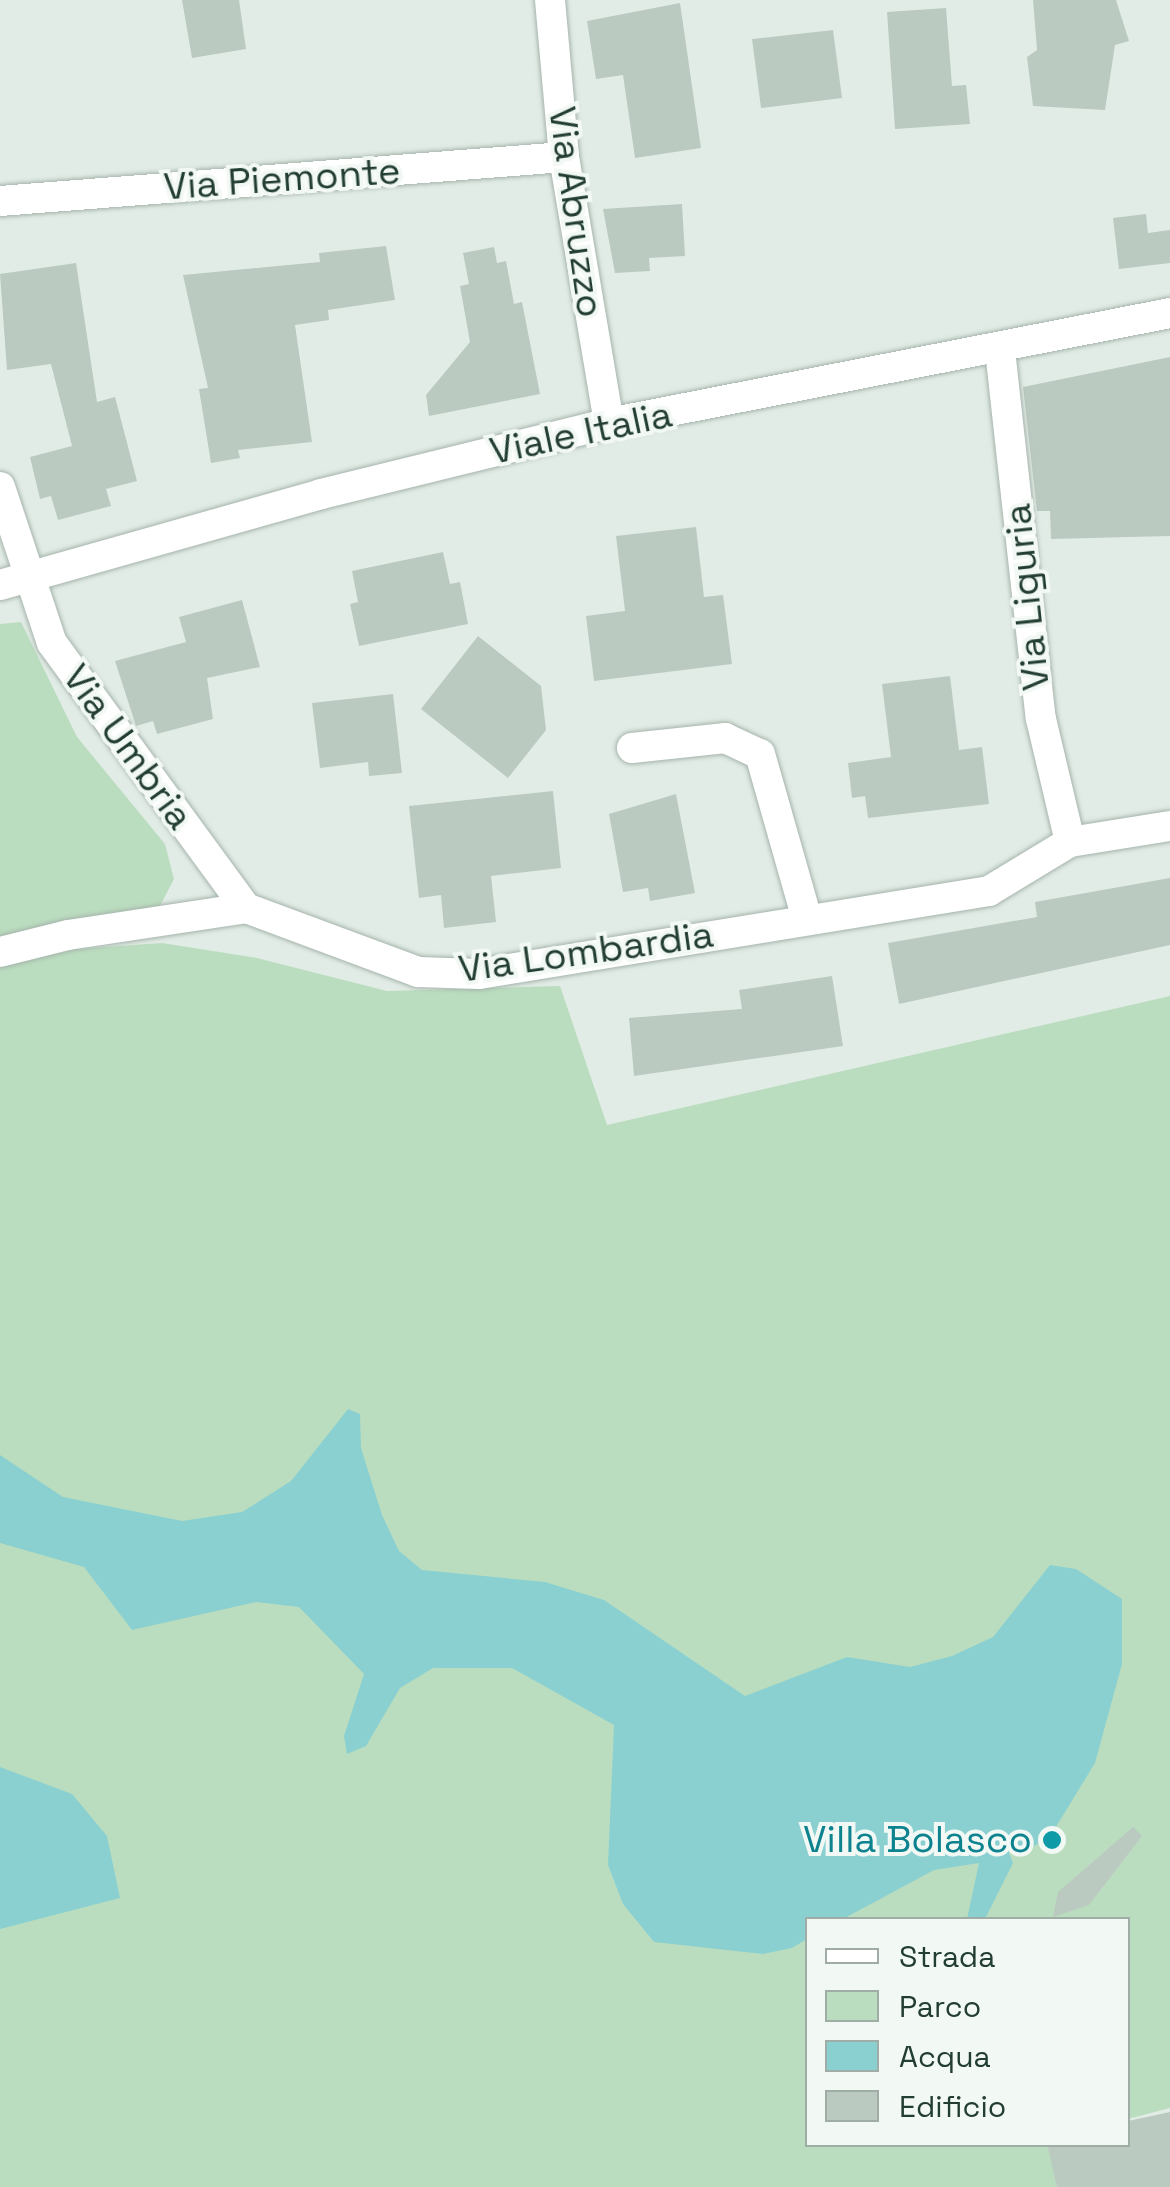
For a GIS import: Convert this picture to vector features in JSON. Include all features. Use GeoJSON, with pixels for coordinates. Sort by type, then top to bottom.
{"type":"FeatureCollection","features":[{"type":"Feature","properties":{"kind":"street","name":"Via Abruzzo"},"geometry":{"type":"LineString","coordinates":[[550,0],[564,156],[610,423]]}},
{"type":"Feature","properties":{"kind":"street","name":"Via Piemonte"},"geometry":{"type":"LineString","coordinates":[[0,201],[564,156]]}},
{"type":"Feature","properties":{"kind":"street","name":"Viale Italia"},"geometry":{"type":"LineString","coordinates":[[0,585],[610,423],[1000,350],[1170,313]]}},
{"type":"Feature","properties":{"kind":"street","name":"Via Liguria"},"geometry":{"type":"LineString","coordinates":[[1000,350],[1041,720],[1070,842]]}},
{"type":"Feature","properties":{"kind":"street","name":"Via Umbria"},"geometry":{"type":"LineString","coordinates":[[0,487],[52,643],[246,908]]}},
{"type":"Feature","properties":{"kind":"street"},"geometry":{"type":"LineString","coordinates":[[632,748],[725,738],[760,754],[807,919]]}},
{"type":"Feature","properties":{"kind":"street","name":"Via Lombardia"},"geometry":{"type":"LineString","coordinates":[[0,952],[68,935],[246,908],[418,972],[448,973],[989,891],[1070,842],[1170,826]]}},
{"type":"Feature","properties":{"kind":"green space"},"geometry":{"type":"Polygon","coordinates":[[[21,622],[77,737],[165,844],[174,879],[159,908],[0,941],[0,624],[21,622]]]}},
{"type":"Feature","properties":{"kind":"green space"},"geometry":{"type":"Polygon","coordinates":[[[162,943],[257,958],[387,991],[560,986],[607,1125],[1170,996],[1170,2108],[1130,2118],[1130,1917],[805,1917],[805,2147],[1049,2147],[1058,2187],[0,2187],[0,964],[62,950],[162,943]]]}},
{"type":"Feature","properties":{"kind":"water"},"geometry":{"type":"Polygon","coordinates":[[[348,1409],[360,1414],[361,1448],[382,1515],[399,1551],[422,1570],[545,1582],[604,1600],[745,1696],[847,1657],[910,1667],[952,1656],[993,1637],[1050,1565],[1076,1569],[1122,1599],[1122,1664],[1095,1763],[1051,1835],[1022,1854],[1016,1844],[1008,1850],[1013,1863],[986,1917],[967,1917],[979,1863],[934,1870],[847,1917],[805,1917],[805,1940],[792,1948],[763,1954],[654,1942],[623,1904],[608,1865],[614,1725],[512,1668],[433,1668],[400,1688],[366,1746],[347,1754],[344,1736],[364,1674],[299,1607],[256,1602],[132,1630],[84,1567],[0,1543],[0,1455],[63,1497],[182,1521],[242,1512],[291,1481],[348,1409]]]}},
{"type":"Feature","properties":{"kind":"water"},"geometry":{"type":"Polygon","coordinates":[[[0,1767],[72,1794],[107,1836],[120,1898],[0,1929],[0,1767]]]}},
{"type":"Feature","properties":{"kind":"building"},"geometry":{"type":"Polygon","coordinates":[[[182,0],[239,0],[246,49],[192,58],[182,0]]]}},
{"type":"Feature","properties":{"kind":"building"},"geometry":{"type":"Polygon","coordinates":[[[1033,0],[1116,0],[1129,41],[1115,45],[1105,110],[1033,106],[1027,57],[1037,50],[1033,0]]]}},
{"type":"Feature","properties":{"kind":"building"},"geometry":{"type":"Polygon","coordinates":[[[680,3],[701,148],[635,158],[623,75],[596,79],[587,21],[680,3]]]}},
{"type":"Feature","properties":{"kind":"building"},"geometry":{"type":"Polygon","coordinates":[[[946,8],[952,86],[966,85],[970,124],[895,129],[887,12],[946,8]]]}},
{"type":"Feature","properties":{"kind":"building"},"geometry":{"type":"Polygon","coordinates":[[[833,30],[842,98],[761,108],[752,39],[833,30]]]}},
{"type":"Feature","properties":{"kind":"building"},"geometry":{"type":"Polygon","coordinates":[[[682,204],[685,256],[649,258],[650,271],[615,273],[603,209],[682,204]]]}},
{"type":"Feature","properties":{"kind":"building"},"geometry":{"type":"Polygon","coordinates":[[[1146,214],[1148,233],[1170,230],[1170,263],[1119,269],[1113,218],[1146,214]]]}},
{"type":"Feature","properties":{"kind":"building"},"geometry":{"type":"Polygon","coordinates":[[[386,246],[395,300],[328,310],[329,320],[295,325],[312,442],[238,450],[240,458],[211,463],[199,389],[208,388],[183,275],[320,262],[319,253],[386,246]]]}},
{"type":"Feature","properties":{"kind":"building"},"geometry":{"type":"Polygon","coordinates":[[[494,247],[497,263],[506,261],[514,304],[522,302],[540,394],[429,416],[426,395],[470,342],[460,286],[469,284],[463,253],[494,247]]]}},
{"type":"Feature","properties":{"kind":"building"},"geometry":{"type":"Polygon","coordinates":[[[76,263],[97,402],[115,397],[137,481],[106,489],[111,506],[58,520],[51,496],[40,499],[30,457],[72,446],[51,364],[7,370],[0,274],[76,263]]]}},
{"type":"Feature","properties":{"kind":"building"},"geometry":{"type":"Polygon","coordinates":[[[1170,357],[1170,536],[1051,539],[1050,511],[1037,511],[1023,387],[1170,357]]]}},
{"type":"Feature","properties":{"kind":"building"},"geometry":{"type":"Polygon","coordinates":[[[696,527],[704,597],[723,595],[732,664],[594,681],[586,616],[625,611],[616,536],[696,527]]]}},
{"type":"Feature","properties":{"kind":"building"},"geometry":{"type":"Polygon","coordinates":[[[443,552],[450,584],[460,582],[468,624],[359,646],[350,604],[358,602],[352,571],[443,552]]]}},
{"type":"Feature","properties":{"kind":"building"},"geometry":{"type":"Polygon","coordinates":[[[242,600],[260,667],[207,678],[213,719],[157,734],[153,721],[136,726],[115,661],[186,642],[179,617],[242,600]]]}},
{"type":"Feature","properties":{"kind":"building"},"geometry":{"type":"Polygon","coordinates":[[[478,636],[541,686],[546,730],[508,778],[421,709],[478,636]]]}},
{"type":"Feature","properties":{"kind":"building"},"geometry":{"type":"Polygon","coordinates":[[[950,676],[959,750],[982,747],[989,804],[868,818],[865,796],[852,798],[848,763],[891,757],[882,684],[950,676]]]}},
{"type":"Feature","properties":{"kind":"building"},"geometry":{"type":"Polygon","coordinates":[[[393,694],[402,773],[369,776],[368,762],[320,768],[312,703],[393,694]]]}},
{"type":"Feature","properties":{"kind":"building"},"geometry":{"type":"Polygon","coordinates":[[[553,791],[561,868],[491,876],[496,922],[444,928],[441,895],[419,898],[409,806],[553,791]]]}},
{"type":"Feature","properties":{"kind":"building"},"geometry":{"type":"Polygon","coordinates":[[[676,794],[695,893],[650,901],[648,888],[623,892],[609,814],[676,794]]]}},
{"type":"Feature","properties":{"kind":"building"},"geometry":{"type":"Polygon","coordinates":[[[1170,878],[1170,945],[899,1004],[888,943],[1037,917],[1035,902],[1170,878]]]}},
{"type":"Feature","properties":{"kind":"building"},"geometry":{"type":"Polygon","coordinates":[[[832,976],[843,1046],[634,1076],[629,1018],[742,1009],[739,990],[832,976]]]}},
{"type":"Feature","properties":{"kind":"building"},"geometry":{"type":"Polygon","coordinates":[[[1133,1827],[1142,1836],[1089,1905],[1053,1917],[1058,1892],[1133,1827]]]}},
{"type":"Feature","properties":{"kind":"building"},"geometry":{"type":"Polygon","coordinates":[[[1170,2112],[1170,2187],[1057,2187],[1048,2147],[1130,2147],[1130,2121],[1170,2112]]]}},
{"type":"Feature","properties":{"kind":"place","name":"Villa Bolasco"},"geometry":{"type":"Point","coordinates":[1052,1840]}}]}
